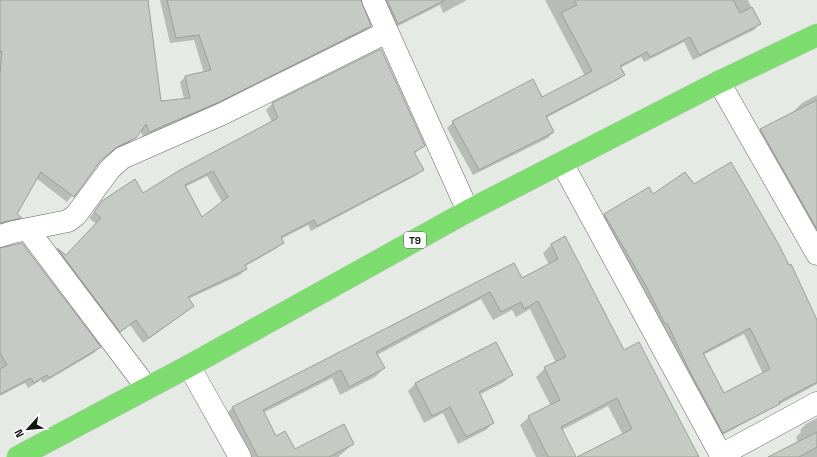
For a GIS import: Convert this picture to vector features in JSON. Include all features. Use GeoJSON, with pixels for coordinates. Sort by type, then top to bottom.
{"type":"FeatureCollection","features":[{"type":"Feature","properties":{"kind":"highway","name":"T9"},"geometry":{"type":"LineString","coordinates":[[18,457],[189,366],[468,211],[719,82],[817,35]]}},
{"type":"Feature","properties":{"kind":"street"},"geometry":{"type":"LineString","coordinates":[[373,0],[468,211]]}},
{"type":"Feature","properties":{"kind":"street"},"geometry":{"type":"LineString","coordinates":[[0,236],[72,219],[110,168],[122,158],[222,114],[387,32]]}},
{"type":"Feature","properties":{"kind":"street"},"geometry":{"type":"LineString","coordinates":[[719,82],[817,254]]}},
{"type":"Feature","properties":{"kind":"street"},"geometry":{"type":"LineString","coordinates":[[562,163],[721,456],[817,403]]}},
{"type":"Feature","properties":{"kind":"street"},"geometry":{"type":"LineString","coordinates":[[28,230],[147,388]]}},
{"type":"Feature","properties":{"kind":"street"},"geometry":{"type":"LineString","coordinates":[[189,366],[240,457]]}},
{"type":"Feature","properties":{"kind":"building"},"geometry":{"type":"Polygon","coordinates":[[[0,0],[148,0],[161,101],[190,98],[185,76],[211,70],[199,35],[176,38],[167,0],[361,0],[371,26],[217,103],[149,132],[146,124],[136,138],[117,147],[101,160],[74,197],[41,172],[17,214],[22,218],[0,223],[0,74],[2,51],[0,52],[0,0]]]}},
{"type":"Feature","properties":{"kind":"building"},"geometry":{"type":"Polygon","coordinates":[[[387,0],[445,0],[398,24],[387,0]]]}},
{"type":"Feature","properties":{"kind":"building"},"geometry":{"type":"Polygon","coordinates":[[[574,0],[733,0],[740,13],[752,7],[761,24],[699,55],[690,37],[650,57],[647,52],[620,66],[625,75],[546,116],[554,132],[479,170],[452,121],[533,79],[542,97],[592,71],[561,13],[577,5],[574,0]]]}},
{"type":"Feature","properties":{"kind":"building"},"geometry":{"type":"Polygon","coordinates":[[[381,49],[425,146],[414,152],[424,170],[317,226],[314,220],[281,237],[284,243],[245,265],[247,269],[188,297],[194,306],[149,338],[136,320],[120,332],[57,248],[66,255],[101,218],[94,212],[102,201],[135,179],[143,193],[180,170],[278,118],[272,103],[381,49]],[[213,171],[185,185],[202,217],[228,197],[213,171]]]}},
{"type":"Feature","properties":{"kind":"building"},"geometry":{"type":"Polygon","coordinates":[[[817,100],[817,229],[760,129],[817,100]]]}},
{"type":"Feature","properties":{"kind":"building"},"geometry":{"type":"Polygon","coordinates":[[[731,162],[778,243],[789,265],[791,264],[817,320],[817,382],[779,402],[780,404],[723,433],[689,370],[667,323],[665,324],[645,284],[604,214],[649,187],[653,194],[685,172],[694,184],[731,162]],[[750,328],[703,353],[724,393],[770,369],[750,328]]]}},
{"type":"Feature","properties":{"kind":"building"},"geometry":{"type":"Polygon","coordinates":[[[565,236],[624,350],[639,342],[699,457],[577,457],[632,429],[617,398],[561,427],[576,457],[548,457],[528,416],[560,400],[544,367],[566,357],[538,301],[524,309],[521,302],[501,312],[490,292],[376,352],[385,368],[349,387],[341,370],[263,410],[276,436],[285,431],[295,449],[344,424],[354,444],[329,457],[258,457],[232,407],[514,263],[522,278],[558,259],[551,244],[565,236]]]}},
{"type":"Feature","properties":{"kind":"building"},"geometry":{"type":"Polygon","coordinates":[[[22,243],[101,347],[49,378],[47,375],[34,383],[31,378],[0,394],[0,369],[7,365],[0,353],[0,248],[22,243]]]}},
{"type":"Feature","properties":{"kind":"building"},"geometry":{"type":"Polygon","coordinates":[[[496,342],[513,375],[479,392],[494,423],[466,437],[450,407],[432,416],[415,383],[496,342]]]}},
{"type":"Feature","properties":{"kind":"building"},"geometry":{"type":"Polygon","coordinates":[[[817,432],[817,447],[799,457],[768,457],[817,432]]]}}]}
